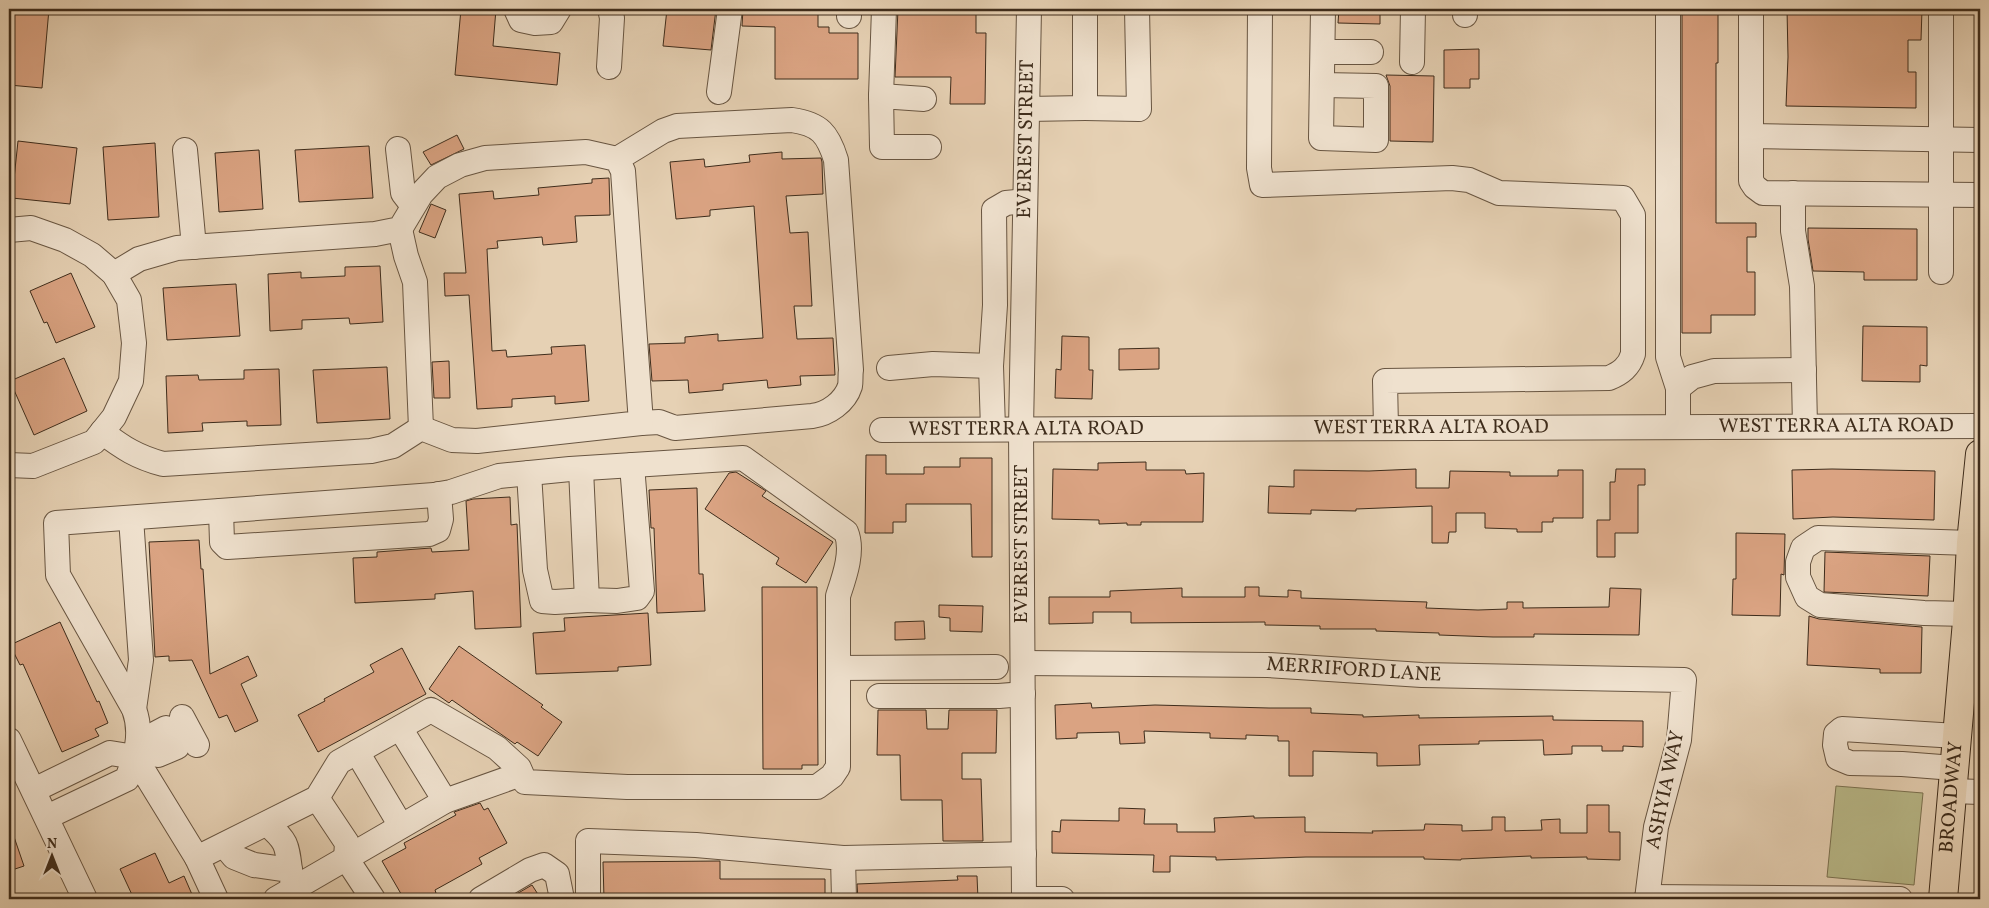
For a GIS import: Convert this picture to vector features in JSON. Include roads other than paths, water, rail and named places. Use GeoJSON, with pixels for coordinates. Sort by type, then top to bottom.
{"type":"FeatureCollection","features":[{"type":"Feature","properties":{"kind":"main road","name":"BROADWAY"},"geometry":{"type":"LineString","coordinates":[[1943,899],[1957,736],[1971,619],[1980,454]]}},
{"type":"Feature","properties":{"kind":"street"},"geometry":{"type":"LineString","coordinates":[[516,9],[521,20],[535,23],[551,22],[559,9]]}},
{"type":"Feature","properties":{"kind":"street"},"geometry":{"type":"LineString","coordinates":[[609,67],[612,18],[610,9]]}},
{"type":"Feature","properties":{"kind":"street"},"geometry":{"type":"LineString","coordinates":[[718,92],[730,9]]}},
{"type":"Feature","properties":{"kind":"street"},"geometry":{"type":"LineString","coordinates":[[884,9],[881,96],[882,147],[929,147]]}},
{"type":"Feature","properties":{"kind":"street","name":"EVEREST STREET"},"geometry":{"type":"LineString","coordinates":[[1024,899],[1021,429],[1029,9]]}},
{"type":"Feature","properties":{"kind":"street"},"geometry":{"type":"LineString","coordinates":[[1085,9],[1085,108]]}},
{"type":"Feature","properties":{"kind":"street"},"geometry":{"type":"LineString","coordinates":[[1027,109],[1138,109],[1137,9]]}},
{"type":"Feature","properties":{"kind":"street"},"geometry":{"type":"LineString","coordinates":[[1260,9],[1259,177],[1262,185],[1452,178],[1469,180],[1499,192],[1623,198],[1633,215],[1633,354],[1625,369],[1609,378],[1385,381],[1386,428]]}},
{"type":"Feature","properties":{"kind":"street"},"geometry":{"type":"LineString","coordinates":[[1322,86],[1323,9]]}},
{"type":"Feature","properties":{"kind":"street"},"geometry":{"type":"LineString","coordinates":[[1412,62],[1413,9]]}},
{"type":"Feature","properties":{"kind":"street"},"geometry":{"type":"LineString","coordinates":[[1668,9],[1668,357],[1678,388],[1678,427]]}},
{"type":"Feature","properties":{"kind":"street"},"geometry":{"type":"LineString","coordinates":[[1751,9],[1751,181],[1755,187],[1763,192],[1980,195]]}},
{"type":"Feature","properties":{"kind":"street"},"geometry":{"type":"LineString","coordinates":[[1941,9],[1941,272]]}},
{"type":"Feature","properties":{"kind":"street"},"geometry":{"type":"LineString","coordinates":[[1323,52],[1371,52]]}},
{"type":"Feature","properties":{"kind":"street"},"geometry":{"type":"LineString","coordinates":[[881,96],[924,100]]}},
{"type":"Feature","properties":{"kind":"street"},"geometry":{"type":"LineString","coordinates":[[792,120],[810,123],[822,132],[831,144],[836,160],[851,370],[850,386],[842,400],[823,415],[674,428],[659,422],[640,423],[476,441],[452,440],[421,428],[415,282],[406,256],[400,228],[420,194],[437,177],[460,165],[485,158],[586,152],[617,159],[662,131],[678,126],[792,120]]}},
{"type":"Feature","properties":{"kind":"street"},"geometry":{"type":"LineString","coordinates":[[1751,136],[1980,140]]}},
{"type":"Feature","properties":{"kind":"street"},"geometry":{"type":"LineString","coordinates":[[185,150],[194,247]]}},
{"type":"Feature","properties":{"kind":"street"},"geometry":{"type":"LineString","coordinates":[[398,150],[403,193],[413,206]]}},
{"type":"Feature","properties":{"kind":"street"},"geometry":{"type":"LineString","coordinates":[[617,159],[624,171],[640,423]]}},
{"type":"Feature","properties":{"kind":"street"},"geometry":{"type":"LineString","coordinates":[[1793,193],[1793,230],[1802,286],[1805,426]]}},
{"type":"Feature","properties":{"kind":"street"},"geometry":{"type":"LineString","coordinates":[[993,429],[991,366],[994,305],[994,210],[1006,203],[1025,202]]}},
{"type":"Feature","properties":{"kind":"street"},"geometry":{"type":"LineString","coordinates":[[9,230],[31,228],[65,240],[92,255],[114,274],[129,300],[134,343],[131,381],[114,417],[94,442],[33,466],[9,466]]}},
{"type":"Feature","properties":{"kind":"street"},"geometry":{"type":"LineString","coordinates":[[114,274],[139,259],[177,248],[375,234],[400,228]]}},
{"type":"Feature","properties":{"kind":"street"},"geometry":{"type":"LineString","coordinates":[[889,368],[933,364],[991,366]]}},
{"type":"Feature","properties":{"kind":"street"},"geometry":{"type":"LineString","coordinates":[[1678,388],[1692,377],[1714,371],[1804,370]]}},
{"type":"Feature","properties":{"kind":"street","name":"WEST TERRA ALTA ROAD"},"geometry":{"type":"LineString","coordinates":[[882,430],[1980,426]]}},
{"type":"Feature","properties":{"kind":"street"},"geometry":{"type":"LineString","coordinates":[[102,432],[129,452],[163,464],[371,451],[393,446],[421,428]]}},
{"type":"Feature","properties":{"kind":"street"},"geometry":{"type":"LineString","coordinates":[[197,858],[317,798],[339,762],[430,710],[497,748],[519,768],[525,782],[618,786],[817,787],[832,776],[838,767],[838,596],[844,577],[850,540],[846,532],[743,458],[500,476],[439,494],[56,523],[58,575],[134,709],[139,723],[141,754],[197,858],[216,899]]}},
{"type":"Feature","properties":{"kind":"street"},"geometry":{"type":"LineString","coordinates":[[529,473],[535,570],[542,601],[617,601],[637,598],[642,591],[632,465]]}},
{"type":"Feature","properties":{"kind":"street"},"geometry":{"type":"LineString","coordinates":[[581,469],[587,600]]}},
{"type":"Feature","properties":{"kind":"street"},"geometry":{"type":"LineString","coordinates":[[221,511],[222,542],[227,547],[429,534],[438,530],[441,519],[439,494]]}},
{"type":"Feature","properties":{"kind":"street"},"geometry":{"type":"LineString","coordinates":[[131,518],[141,660],[134,709]]}},
{"type":"Feature","properties":{"kind":"street"},"geometry":{"type":"LineString","coordinates":[[1971,619],[1820,605],[1807,597],[1798,577],[1798,562],[1803,548],[1818,538],[1974,540]]}},
{"type":"Feature","properties":{"kind":"street","name":"MERRIFORD LANE"},"geometry":{"type":"LineString","coordinates":[[1023,663],[1268,664],[1422,675],[1684,680]]}},
{"type":"Feature","properties":{"kind":"street"},"geometry":{"type":"LineString","coordinates":[[838,668],[996,667]]}},
{"type":"Feature","properties":{"kind":"street","name":"ASHYIA WAY"},"geometry":{"type":"LineString","coordinates":[[1647,898],[1656,827],[1679,740],[1684,680]]}},
{"type":"Feature","properties":{"kind":"street"},"geometry":{"type":"LineString","coordinates":[[879,696],[999,696],[1023,694]]}},
{"type":"Feature","properties":{"kind":"street"},"geometry":{"type":"LineString","coordinates":[[400,728],[445,801]]}},
{"type":"Feature","properties":{"kind":"street"},"geometry":{"type":"LineString","coordinates":[[1957,736],[1842,729],[1836,734],[1835,745],[1838,758],[1850,763],[1902,764],[1953,780],[1980,792]]}},
{"type":"Feature","properties":{"kind":"street"},"geometry":{"type":"LineString","coordinates":[[34,790],[110,753],[158,754],[177,747],[187,732]]}},
{"type":"Feature","properties":{"kind":"street"},"geometry":{"type":"LineString","coordinates":[[9,740],[85,899]]}},
{"type":"Feature","properties":{"kind":"street"},"geometry":{"type":"LineString","coordinates":[[357,752],[402,826]]}},
{"type":"Feature","properties":{"kind":"street"},"geometry":{"type":"LineString","coordinates":[[46,817],[127,779],[141,754]]}},
{"type":"Feature","properties":{"kind":"street"},"geometry":{"type":"LineString","coordinates":[[287,886],[346,858],[445,801],[521,774]]}},
{"type":"Feature","properties":{"kind":"street"},"geometry":{"type":"LineString","coordinates":[[317,798],[347,843],[346,858],[373,899]]}},
{"type":"Feature","properties":{"kind":"street"},"geometry":{"type":"LineString","coordinates":[[267,824],[279,834],[287,845],[287,886]]}},
{"type":"Feature","properties":{"kind":"street"},"geometry":{"type":"LineString","coordinates":[[588,899],[588,841],[696,845],[844,858],[1024,854]]}},
{"type":"Feature","properties":{"kind":"street"},"geometry":{"type":"LineString","coordinates":[[224,844],[234,856],[254,865],[287,886]]}},
{"type":"Feature","properties":{"kind":"street"},"geometry":{"type":"LineString","coordinates":[[844,858],[844,899]]}},
{"type":"Feature","properties":{"kind":"street"},"geometry":{"type":"LineString","coordinates":[[481,899],[530,870],[544,865],[557,874],[562,899]]}},
{"type":"Feature","properties":{"kind":"street"},"geometry":{"type":"LineString","coordinates":[[1647,898],[1900,899]]}},
{"type":"Feature","properties":{"kind":"street"},"geometry":{"type":"LineString","coordinates":[[1024,899],[1062,899]]}}]}
